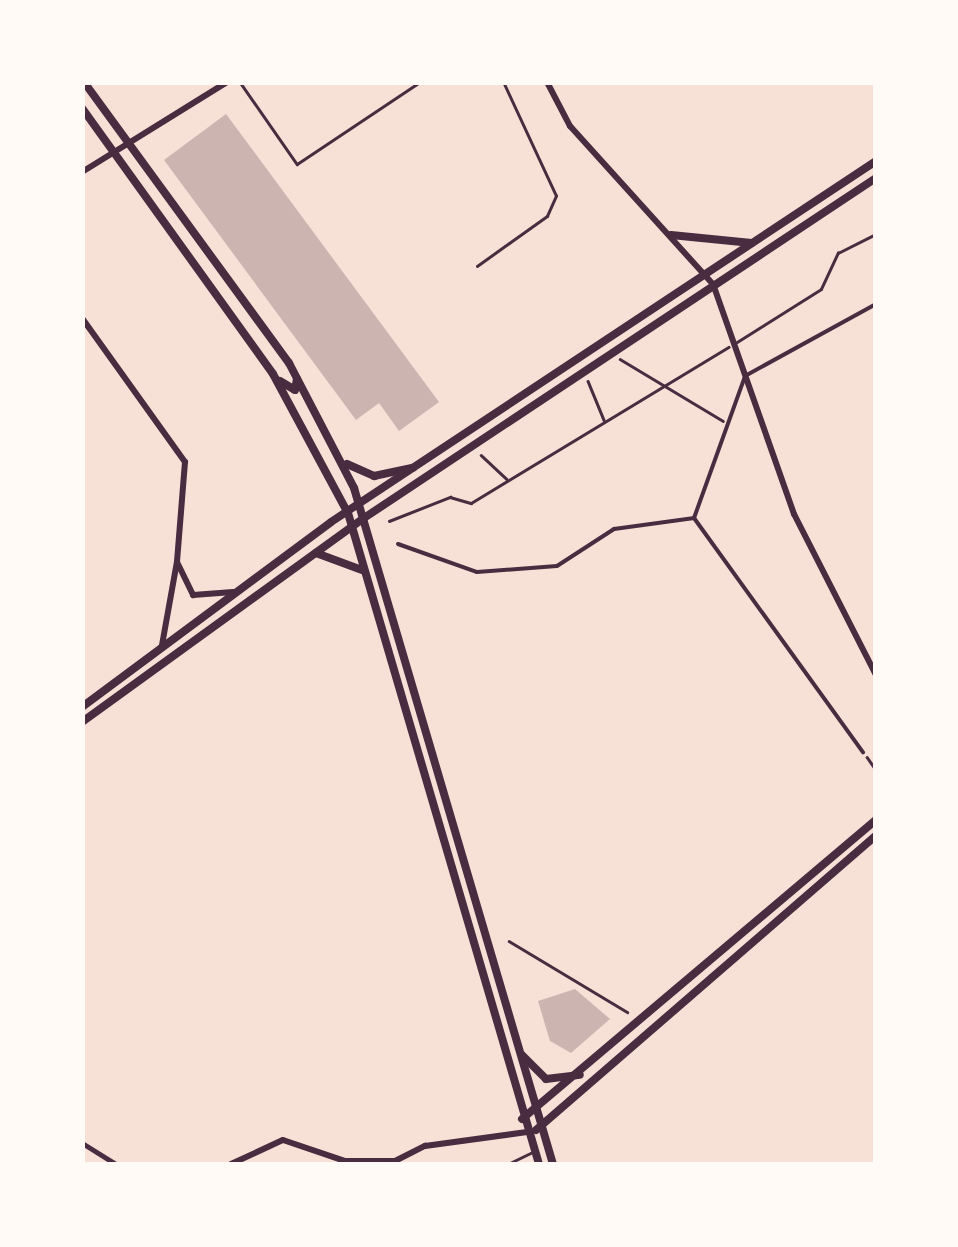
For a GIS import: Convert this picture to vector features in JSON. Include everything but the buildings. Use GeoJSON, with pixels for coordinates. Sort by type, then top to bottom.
{"type":"FeatureCollection","features":[{"type":"Feature","properties":{"kind":"main road"},"geometry":{"type":"LineString","coordinates":[[84,82],[290,363],[339,453],[364,518],[553,1164]]}},
{"type":"Feature","properties":{"kind":"main road"},"geometry":{"type":"LineString","coordinates":[[82,108],[273,374],[348,513],[522,1119],[539,1164]]}},
{"type":"Feature","properties":{"kind":"main road"},"geometry":{"type":"LineString","coordinates":[[82,706],[234,592],[348,513],[876,161]]}},
{"type":"Feature","properties":{"kind":"main road"},"geometry":{"type":"LineString","coordinates":[[82,722],[364,518],[876,178]]}},
{"type":"Feature","properties":{"kind":"main road"},"geometry":{"type":"LineString","coordinates":[[671,235],[752,243]]}},
{"type":"Feature","properties":{"kind":"main road"},"geometry":{"type":"LineString","coordinates":[[273,374],[297,388],[290,363]]}},
{"type":"Feature","properties":{"kind":"main road"},"geometry":{"type":"LineString","coordinates":[[339,453],[352,471],[374,476],[418,467]]}},
{"type":"Feature","properties":{"kind":"main road"},"geometry":{"type":"LineString","coordinates":[[316,553],[365,572]]}},
{"type":"Feature","properties":{"kind":"main road"},"geometry":{"type":"LineString","coordinates":[[522,1119],[537,1115],[876,820]]}},
{"type":"Feature","properties":{"kind":"main road"},"geometry":{"type":"LineString","coordinates":[[527,1132],[541,1129],[876,836]]}},
{"type":"Feature","properties":{"kind":"main road"},"geometry":{"type":"LineString","coordinates":[[518,1050],[546,1080],[584,1074]]}},
{"type":"Feature","properties":{"kind":"street"},"geometry":{"type":"LineString","coordinates":[[82,172],[227,82]]}},
{"type":"Feature","properties":{"kind":"street"},"geometry":{"type":"LineString","coordinates":[[547,82],[564,118],[714,284],[820,574],[876,675]]}},
{"type":"Feature","properties":{"kind":"street"},"geometry":{"type":"LineString","coordinates":[[694,518],[746,376],[876,304]]}},
{"type":"Feature","properties":{"kind":"street"},"geometry":{"type":"LineString","coordinates":[[82,318],[185,462],[178,562],[162,645]]}},
{"type":"Feature","properties":{"kind":"street"},"geometry":{"type":"LineString","coordinates":[[398,544],[477,572],[558,566],[614,529],[694,518]]}},
{"type":"Feature","properties":{"kind":"street"},"geometry":{"type":"LineString","coordinates":[[694,518],[863,752]]}},
{"type":"Feature","properties":{"kind":"street"},"geometry":{"type":"LineString","coordinates":[[178,562],[193,595],[234,592]]}},
{"type":"Feature","properties":{"kind":"street"},"geometry":{"type":"LineString","coordinates":[[231,1164],[283,1140],[344,1161],[396,1160],[462,1137],[527,1132]]}},
{"type":"Feature","properties":{"kind":"street"},"geometry":{"type":"LineString","coordinates":[[82,1144],[115,1164]]}},
{"type":"Feature","properties":{"kind":"lane"},"geometry":{"type":"LineString","coordinates":[[240,82],[297,164],[420,82]]}},
{"type":"Feature","properties":{"kind":"lane"},"geometry":{"type":"LineString","coordinates":[[477,266],[547,216],[556,196],[503,82]]}},
{"type":"Feature","properties":{"kind":"lane"},"geometry":{"type":"LineString","coordinates":[[734,344],[821,289],[838,254],[876,234]]}},
{"type":"Feature","properties":{"kind":"lane"},"geometry":{"type":"LineString","coordinates":[[508,1164],[534,1152]]}},
{"type":"Feature","properties":{"kind":"path"},"geometry":{"type":"LineString","coordinates":[[389,522],[450,497],[471,503],[734,344]]}},
{"type":"Feature","properties":{"kind":"path"},"geometry":{"type":"LineString","coordinates":[[620,359],[728,424]]}},
{"type":"Feature","properties":{"kind":"path"},"geometry":{"type":"LineString","coordinates":[[588,382],[605,421]]}},
{"type":"Feature","properties":{"kind":"path"},"geometry":{"type":"LineString","coordinates":[[481,455],[508,480]]}},
{"type":"Feature","properties":{"kind":"path"},"geometry":{"type":"LineString","coordinates":[[863,752],[876,770]]}},
{"type":"Feature","properties":{"kind":"path"},"geometry":{"type":"LineString","coordinates":[[508,941],[627,1012]]}}]}
